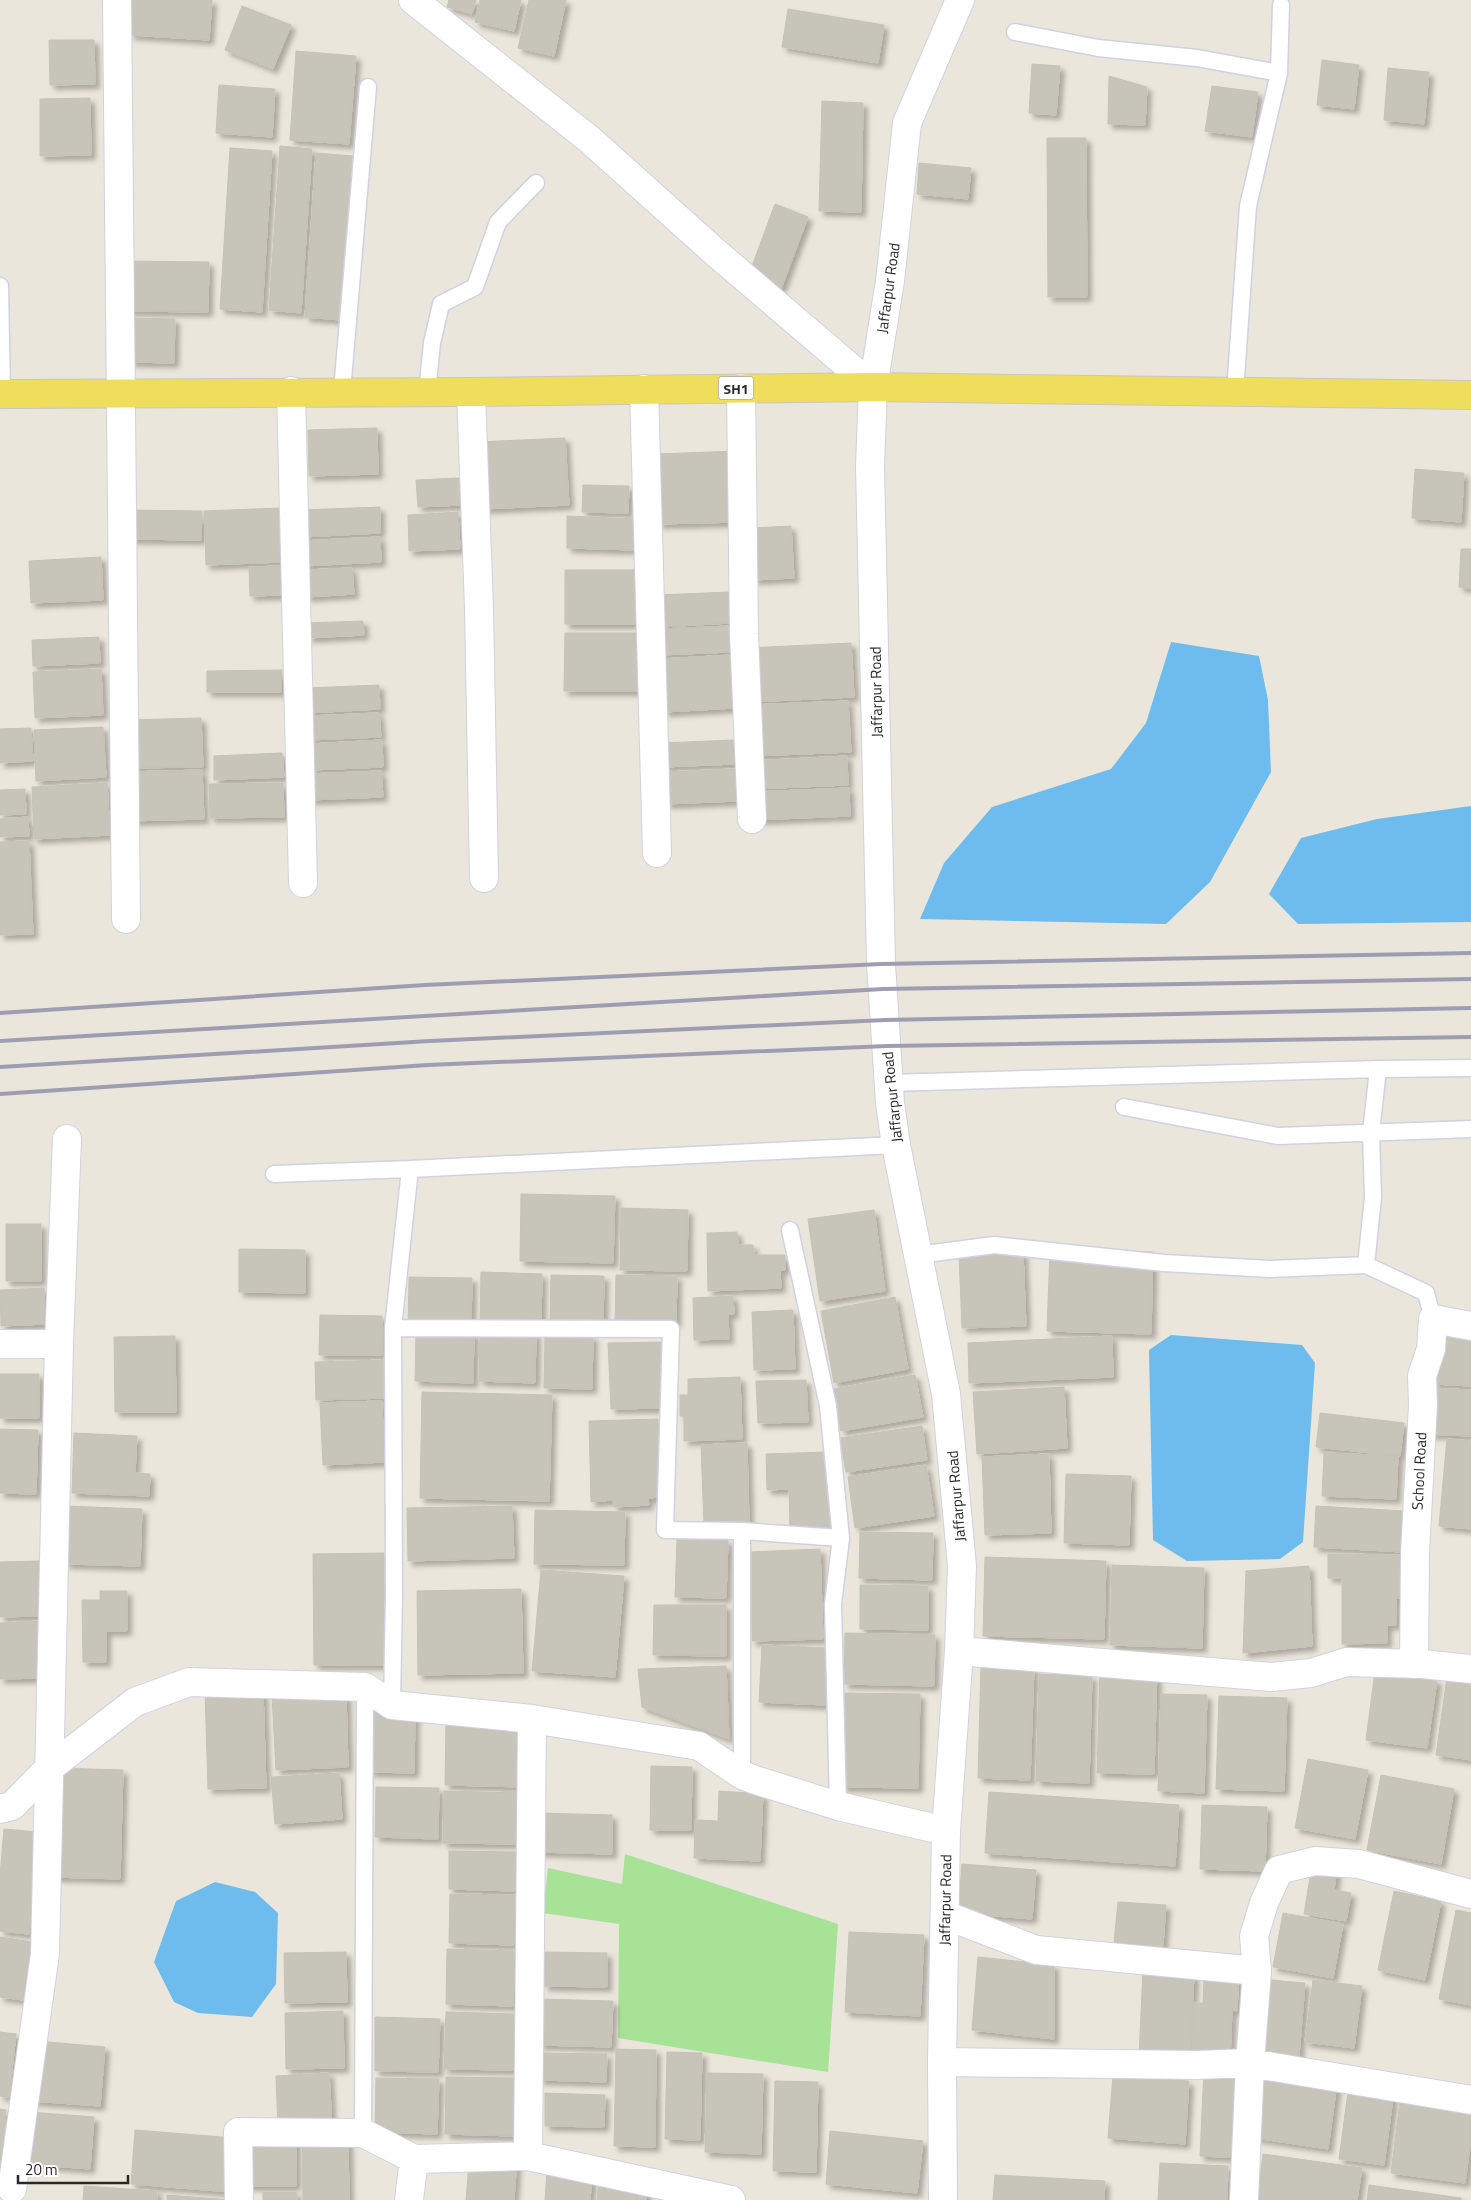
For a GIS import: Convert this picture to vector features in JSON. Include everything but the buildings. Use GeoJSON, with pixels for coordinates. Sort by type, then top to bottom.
{"type":"FeatureCollection","features":[{"type":"Feature","properties":{"kind":"main road","name":"SH1"},"geometry":{"type":"LineString","coordinates":[[1,394],[291,391],[471,392],[873,386],[1471,395]]}},
{"type":"Feature","properties":{"kind":"street"},"geometry":{"type":"LineString","coordinates":[[117,0],[126,919]]}},
{"type":"Feature","properties":{"kind":"street"},"geometry":{"type":"LineString","coordinates":[[413,0],[589,139],[714,252],[873,386]]}},
{"type":"Feature","properties":{"kind":"street","name":"Jaffarpur Road"},"geometry":{"type":"LineString","coordinates":[[943,2200],[942,2062],[946,1831],[959,1651],[962,1566],[946,1394],[896,1145],[889,1083],[881,964],[870,466],[873,386],[890,281],[907,123],[960,0]]}},
{"type":"Feature","properties":{"kind":"street"},"geometry":{"type":"LineString","coordinates":[[741,388],[744,634],[752,819]]}},
{"type":"Feature","properties":{"kind":"street"},"geometry":{"type":"LineString","coordinates":[[644,390],[657,853]]}},
{"type":"Feature","properties":{"kind":"street"},"geometry":{"type":"LineString","coordinates":[[291,391],[302,883]]}},
{"type":"Feature","properties":{"kind":"street"},"geometry":{"type":"LineString","coordinates":[[471,392],[484,878]]}},
{"type":"Feature","properties":{"kind":"street"},"geometry":{"type":"LineString","coordinates":[[12,2189],[45,1954],[59,1344],[67,1139]]}},
{"type":"Feature","properties":{"kind":"street"},"geometry":{"type":"LineString","coordinates":[[1433,1319],[1471,1326]]}},
{"type":"Feature","properties":{"kind":"street","name":"School Road"},"geometry":{"type":"LineString","coordinates":[[1414,1664],[1415,1553],[1423,1405],[1422,1376],[1431,1349],[1433,1319]]}},
{"type":"Feature","properties":{"kind":"street"},"geometry":{"type":"LineString","coordinates":[[0,1344],[59,1344]]}},
{"type":"Feature","properties":{"kind":"street"},"geometry":{"type":"LineString","coordinates":[[959,1651],[1271,1677],[1311,1673],[1346,1662],[1471,1668]]}},
{"type":"Feature","properties":{"kind":"street"},"geometry":{"type":"LineString","coordinates":[[0,1809],[12,1806],[48,1769],[135,1702],[190,1682],[366,1687],[392,1705],[532,1719],[698,1746],[742,1775],[838,1806],[946,1831]]}},
{"type":"Feature","properties":{"kind":"street"},"geometry":{"type":"LineString","coordinates":[[528,2156],[532,1719]]}},
{"type":"Feature","properties":{"kind":"street"},"geometry":{"type":"LineString","coordinates":[[1244,2200],[1250,2063],[1257,1971],[1254,1936],[1264,1903],[1279,1870],[1315,1860],[1359,1864],[1471,1894]]}},
{"type":"Feature","properties":{"kind":"street"},"geometry":{"type":"LineString","coordinates":[[945,1915],[1036,1950],[1257,1971]]}},
{"type":"Feature","properties":{"kind":"street"},"geometry":{"type":"LineString","coordinates":[[942,2062],[1196,2065],[1250,2063],[1471,2100]]}},
{"type":"Feature","properties":{"kind":"street"},"geometry":{"type":"LineString","coordinates":[[239,2200],[238,2132],[363,2133],[414,2159],[528,2156],[658,2192],[731,2200]]}},
{"type":"Feature","properties":{"kind":"street"},"geometry":{"type":"LineString","coordinates":[[409,2200],[414,2159]]}},
{"type":"Feature","properties":{"kind":"lane"},"geometry":{"type":"LineString","coordinates":[[1235,392],[1248,206],[1279,73],[1281,5]]}},
{"type":"Feature","properties":{"kind":"lane"},"geometry":{"type":"LineString","coordinates":[[1015,32],[1098,48],[1197,58],[1279,73]]}},
{"type":"Feature","properties":{"kind":"lane"},"geometry":{"type":"LineString","coordinates":[[342,391],[368,87]]}},
{"type":"Feature","properties":{"kind":"lane"},"geometry":{"type":"LineString","coordinates":[[427,392],[432,343],[440,304],[474,287],[498,222],[536,183]]}},
{"type":"Feature","properties":{"kind":"lane"},"geometry":{"type":"LineString","coordinates":[[0,286],[1,394]]}},
{"type":"Feature","properties":{"kind":"lane"},"geometry":{"type":"LineString","coordinates":[[889,1083],[1471,1068]]}},
{"type":"Feature","properties":{"kind":"lane"},"geometry":{"type":"LineString","coordinates":[[1366,1265],[1373,1197],[1371,1133],[1378,1069]]}},
{"type":"Feature","properties":{"kind":"lane"},"geometry":{"type":"LineString","coordinates":[[1124,1108],[1278,1136],[1471,1129]]}},
{"type":"Feature","properties":{"kind":"lane"},"geometry":{"type":"LineString","coordinates":[[274,1174],[896,1145]]}},
{"type":"Feature","properties":{"kind":"lane"},"geometry":{"type":"LineString","coordinates":[[392,1705],[394,1594],[393,1328],[410,1169]]}},
{"type":"Feature","properties":{"kind":"lane"},"geometry":{"type":"LineString","coordinates":[[790,1230],[828,1406],[841,1538],[832,1604],[838,1806]]}},
{"type":"Feature","properties":{"kind":"lane"},"geometry":{"type":"LineString","coordinates":[[918,1255],[994,1246],[1164,1263],[1261,1268],[1366,1265],[1426,1293],[1433,1319]]}},
{"type":"Feature","properties":{"kind":"lane"},"geometry":{"type":"LineString","coordinates":[[393,1328],[671,1329],[665,1530],[742,1531],[841,1538]]}},
{"type":"Feature","properties":{"kind":"lane"},"geometry":{"type":"LineString","coordinates":[[742,1531],[742,1775]]}},
{"type":"Feature","properties":{"kind":"lane"},"geometry":{"type":"LineString","coordinates":[[363,2133],[366,1687]]}},
{"type":"Feature","properties":{"kind":"green space"},"geometry":{"type":"Polygon","coordinates":[[[625,1854],[838,1924],[828,2072],[618,2038],[619,1924],[543,1913],[548,1868],[622,1884],[625,1854]]]}},
{"type":"Feature","properties":{"kind":"water"},"geometry":{"type":"Polygon","coordinates":[[[1171,642],[1259,656],[1268,700],[1271,772],[1210,882],[1166,924],[920,919],[944,863],[992,807],[1111,769],[1146,723],[1171,642]]]}},
{"type":"Feature","properties":{"kind":"water"},"geometry":{"type":"Polygon","coordinates":[[[1471,806],[1471,922],[1298,924],[1269,894],[1301,838],[1377,819],[1471,806]]]}},
{"type":"Feature","properties":{"kind":"water"},"geometry":{"type":"Polygon","coordinates":[[[1171,1335],[1302,1345],[1315,1363],[1303,1542],[1280,1559],[1187,1561],[1153,1540],[1149,1350],[1171,1335]]]}},
{"type":"Feature","properties":{"kind":"water"},"geometry":{"type":"Polygon","coordinates":[[[215,1882],[255,1892],[278,1913],[276,1984],[252,2017],[198,2013],[174,2002],[154,1962],[176,1901],[215,1882]]]}},
{"type":"Feature","properties":{"kind":"railway"},"geometry":{"type":"LineString","coordinates":[[0,1013],[425,985],[881,964],[1471,953]]}},
{"type":"Feature","properties":{"kind":"railway"},"geometry":{"type":"LineString","coordinates":[[0,1041],[883,989],[1471,979]]}},
{"type":"Feature","properties":{"kind":"railway"},"geometry":{"type":"LineString","coordinates":[[0,1067],[430,1041],[885,1020],[1471,1008]]}},
{"type":"Feature","properties":{"kind":"railway"},"geometry":{"type":"LineString","coordinates":[[0,1094],[428,1065],[887,1046],[1471,1037]]}}]}
